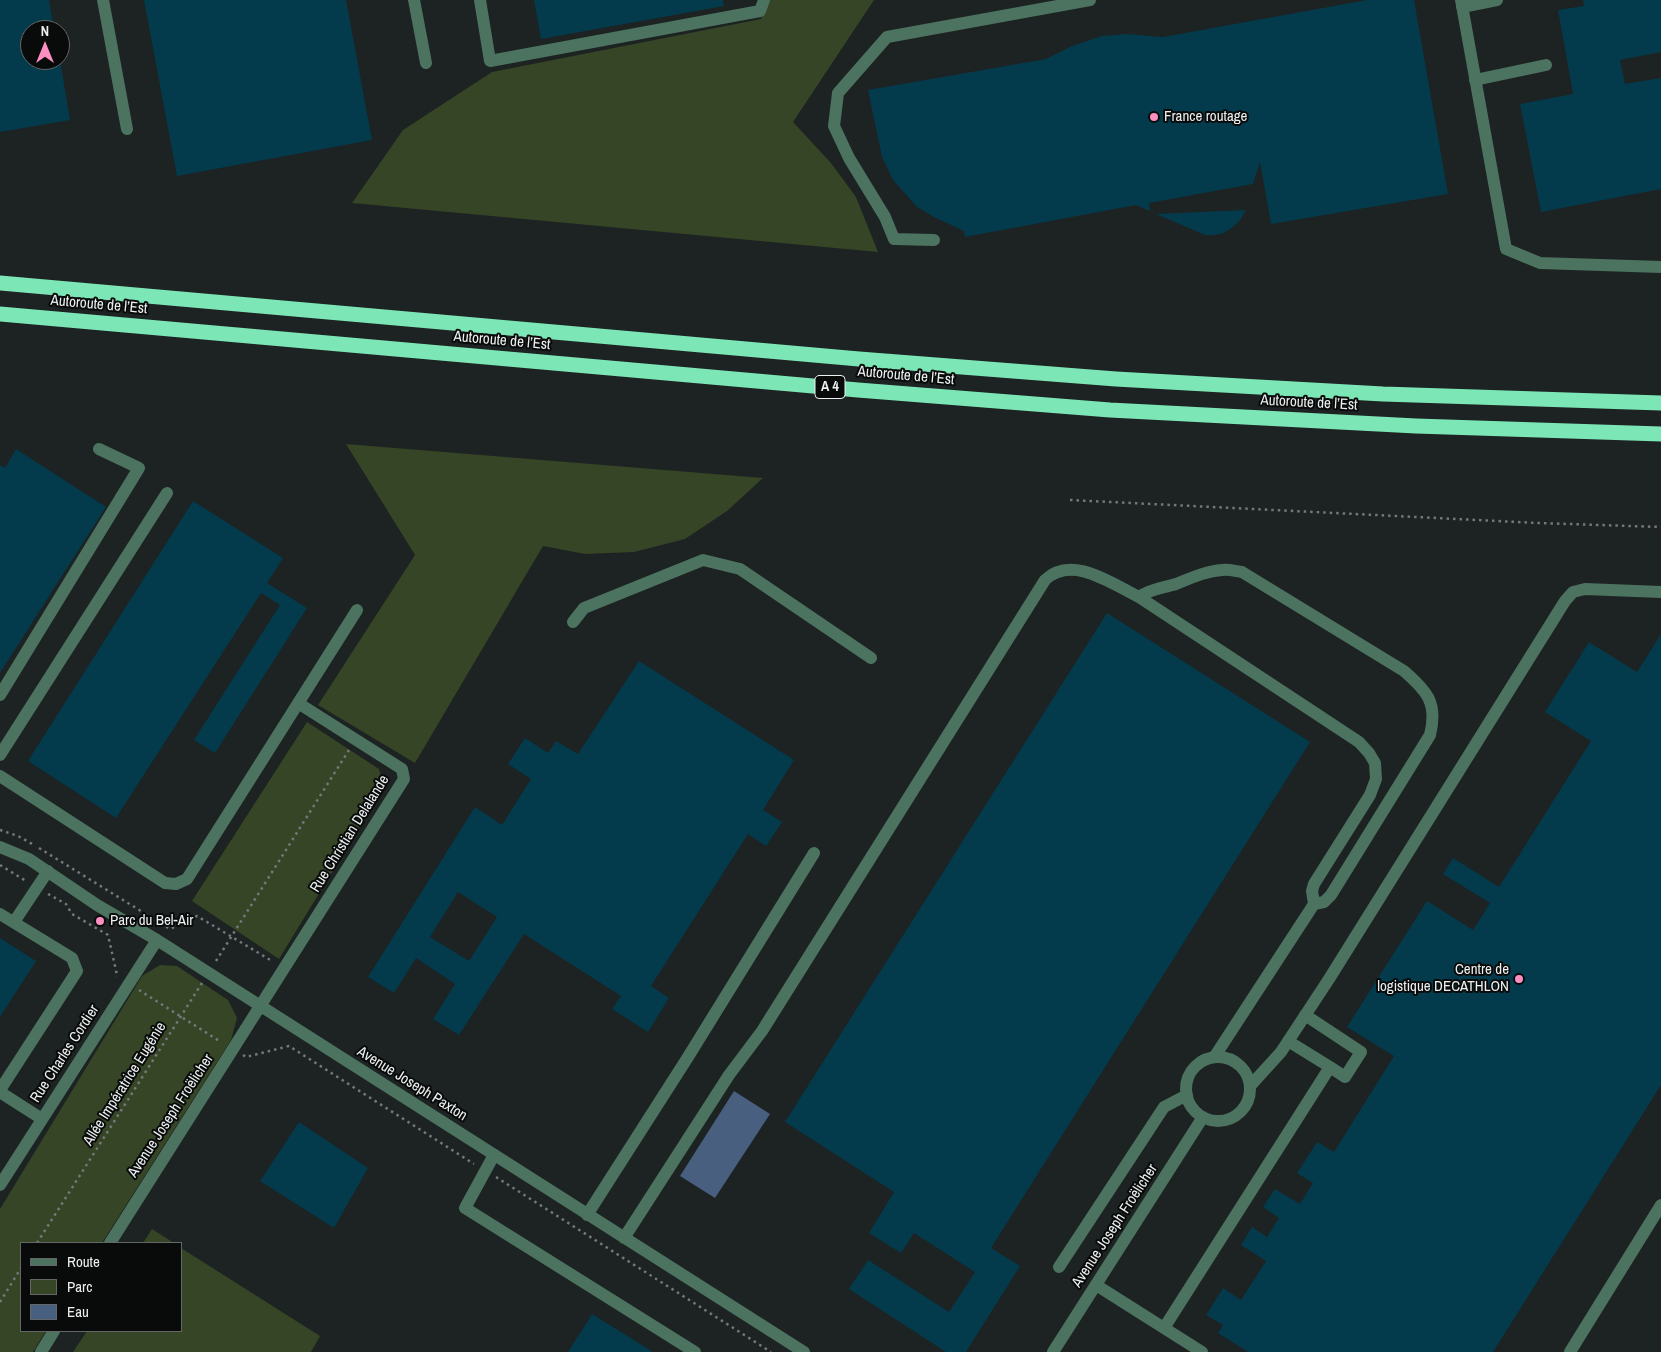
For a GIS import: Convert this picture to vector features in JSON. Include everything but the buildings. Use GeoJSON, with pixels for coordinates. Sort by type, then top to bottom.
{"type":"FeatureCollection","features":[{"type":"Feature","properties":{"kind":"highway","name":"Autoroute de l’Est"},"geometry":{"type":"LineString","coordinates":[[0,283],[869,360],[1116,379],[1383,394],[1661,403]]}},
{"type":"Feature","properties":{"kind":"highway","name":"Autoroute de l’Est"},"geometry":{"type":"LineString","coordinates":[[0,314],[858,390],[1110,410],[1416,426],[1661,434]]}},
{"type":"Feature","properties":{"kind":"street"},"geometry":{"type":"LineString","coordinates":[[103,0],[127,129]]}},
{"type":"Feature","properties":{"kind":"street"},"geometry":{"type":"LineString","coordinates":[[414,0],[426,63]]}},
{"type":"Feature","properties":{"kind":"street"},"geometry":{"type":"LineString","coordinates":[[480,0],[490,61],[760,11],[764,0]]}},
{"type":"Feature","properties":{"kind":"street"},"geometry":{"type":"LineString","coordinates":[[934,240],[894,239],[884,217],[849,158],[834,126],[838,93],[887,37],[1037,5],[1090,0]]}},
{"type":"Feature","properties":{"kind":"street"},"geometry":{"type":"LineString","coordinates":[[1497,0],[1462,3],[1506,249],[1540,263],[1661,267]]}},
{"type":"Feature","properties":{"kind":"street"},"geometry":{"type":"LineString","coordinates":[[1475,80],[1546,65]]}},
{"type":"Feature","properties":{"kind":"street"},"geometry":{"type":"LineString","coordinates":[[0,695],[139,468],[99,449]]}},
{"type":"Feature","properties":{"kind":"street"},"geometry":{"type":"LineString","coordinates":[[0,755],[168,493]]}},
{"type":"Feature","properties":{"kind":"street"},"geometry":{"type":"LineString","coordinates":[[573,622],[584,608],[703,560],[740,568],[871,658]]}},
{"type":"Feature","properties":{"kind":"street"},"geometry":{"type":"LineString","coordinates":[[624,1238],[729,1075],[762,1031],[1044,580],[1051,574],[1065,570],[1084,570],[1139,598],[1261,679],[1344,731],[1370,753],[1375,763],[1376,779],[1370,795],[1314,884],[1312,891],[1314,904],[1215,1056]]}},
{"type":"Feature","properties":{"kind":"street"},"geometry":{"type":"LineString","coordinates":[[1139,598],[1156,588],[1202,574],[1223,570],[1242,572],[1404,671],[1417,682],[1427,696],[1433,709],[1430,735],[1331,895],[1324,902],[1314,904]]}},
{"type":"Feature","properties":{"kind":"street"},"geometry":{"type":"LineString","coordinates":[[1251,1084],[1281,1052],[1565,601],[1573,592],[1585,589],[1661,592]]}},
{"type":"Feature","properties":{"kind":"street"},"geometry":{"type":"LineString","coordinates":[[0,776],[165,883],[176,884],[186,879],[357,610]]}},
{"type":"Feature","properties":{"kind":"street","name":"Rue Christian Delalande"},"geometry":{"type":"LineString","coordinates":[[260,1007],[404,779],[402,769],[298,703]]}},
{"type":"Feature","properties":{"kind":"street","name":"Avenue Joseph Paxton"},"geometry":{"type":"LineString","coordinates":[[0,847],[28,859],[48,871],[98,905],[804,1352]]}},
{"type":"Feature","properties":{"kind":"street"},"geometry":{"type":"LineString","coordinates":[[587,1214],[688,1057],[814,853]]}},
{"type":"Feature","properties":{"kind":"street"},"geometry":{"type":"LineString","coordinates":[[14,922],[48,871]]}},
{"type":"Feature","properties":{"kind":"street"},"geometry":{"type":"LineString","coordinates":[[0,914],[72,958],[77,970],[0,1091],[42,1119]]}},
{"type":"Feature","properties":{"kind":"street","name":"Rue Charles Cordier"},"geometry":{"type":"LineString","coordinates":[[0,1185],[156,940]]}},
{"type":"Feature","properties":{"kind":"street","name":"Avenue Joseph Froëlicher"},"geometry":{"type":"LineString","coordinates":[[111,1242],[260,1007]]}},
{"type":"Feature","properties":{"kind":"street"},"geometry":{"type":"LineString","coordinates":[[1288,1041],[1345,1077],[1361,1052],[1305,1015]]}},
{"type":"Feature","properties":{"kind":"street"},"geometry":{"type":"LineString","coordinates":[[1215,1056],[1234,1060],[1242,1066],[1251,1084],[1247,1104],[1241,1112],[1233,1118],[1223,1121],[1203,1117],[1196,1112],[1186,1095],[1186,1084],[1189,1074],[1204,1059],[1215,1056]]}},
{"type":"Feature","properties":{"kind":"street"},"geometry":{"type":"LineString","coordinates":[[1164,1328],[1330,1067]]}},
{"type":"Feature","properties":{"kind":"street"},"geometry":{"type":"LineString","coordinates":[[1059,1267],[1164,1107],[1186,1095]]}},
{"type":"Feature","properties":{"kind":"street","name":"Avenue Joseph Froëlicher"},"geometry":{"type":"LineString","coordinates":[[1053,1352],[1203,1117]]}},
{"type":"Feature","properties":{"kind":"street"},"geometry":{"type":"LineString","coordinates":[[494,1155],[465,1208],[695,1352]]}},
{"type":"Feature","properties":{"kind":"street"},"geometry":{"type":"LineString","coordinates":[[1570,1352],[1661,1205]]}},
{"type":"Feature","properties":{"kind":"street"},"geometry":{"type":"LineString","coordinates":[[1096,1285],[1202,1352]]}},
{"type":"Feature","properties":{"kind":"street"},"geometry":{"type":"LineString","coordinates":[[40,1352],[53,1332]]}},
{"type":"Feature","properties":{"kind":"path"},"geometry":{"type":"LineString","coordinates":[[1070,500],[1538,523],[1661,527]]}},
{"type":"Feature","properties":{"kind":"path","name":"Allée Impératrice Eugénie"},"geometry":{"type":"LineString","coordinates":[[38,1242],[356,740]]}},
{"type":"Feature","properties":{"kind":"path"},"geometry":{"type":"LineString","coordinates":[[0,830],[18,836],[53,856],[170,929],[197,916],[270,960],[285,966]]}},
{"type":"Feature","properties":{"kind":"path"},"geometry":{"type":"LineString","coordinates":[[0,865],[66,904],[72,914],[108,935],[117,975],[233,1050],[246,1057],[289,1046],[771,1352]]}},
{"type":"Feature","properties":{"kind":"path"},"geometry":{"type":"LineString","coordinates":[[0,1302],[20,1270]]}},
{"type":"Feature","properties":{"kind":"green space"},"geometry":{"type":"Polygon","coordinates":[[[770,0],[874,0],[793,122],[831,163],[856,197],[878,252],[352,203],[403,130],[492,72],[761,19],[770,0]]]}},
{"type":"Feature","properties":{"kind":"green space"},"geometry":{"type":"Polygon","coordinates":[[[346,444],[763,478],[727,511],[685,539],[634,552],[585,554],[543,546],[415,763],[318,705],[415,555],[346,444]]]}},
{"type":"Feature","properties":{"kind":"green space"},"geometry":{"type":"Polygon","coordinates":[[[307,722],[379,769],[384,787],[279,959],[192,901],[307,722]]]}},
{"type":"Feature","properties":{"kind":"green space"},"geometry":{"type":"Polygon","coordinates":[[[160,965],[177,966],[228,1000],[237,1018],[231,1040],[103,1242],[20,1242],[20,1332],[45,1332],[33,1352],[0,1352],[0,1209],[142,976],[160,965]]]}},
{"type":"Feature","properties":{"kind":"green space"},"geometry":{"type":"Polygon","coordinates":[[[152,1229],[172,1242],[144,1242],[152,1229]]]}},
{"type":"Feature","properties":{"kind":"green space"},"geometry":{"type":"Polygon","coordinates":[[[182,1249],[320,1336],[311,1352],[73,1352],[86,1332],[182,1332],[182,1249]]]}},
{"type":"Feature","properties":{"kind":"water"},"geometry":{"type":"Polygon","coordinates":[[[734,1091],[770,1114],[715,1198],[680,1176],[734,1091]]]}},
{"type":"Feature","properties":{"kind":"place","name":"France routage"},"geometry":{"type":"Point","coordinates":[1154,117]}},
{"type":"Feature","properties":{"kind":"place","name":"Parc du Bel-Air"},"geometry":{"type":"Point","coordinates":[100,921]}},
{"type":"Feature","properties":{"kind":"place","name":"Centre de logistique DECATHLON"},"geometry":{"type":"Point","coordinates":[1519,979]}}]}
